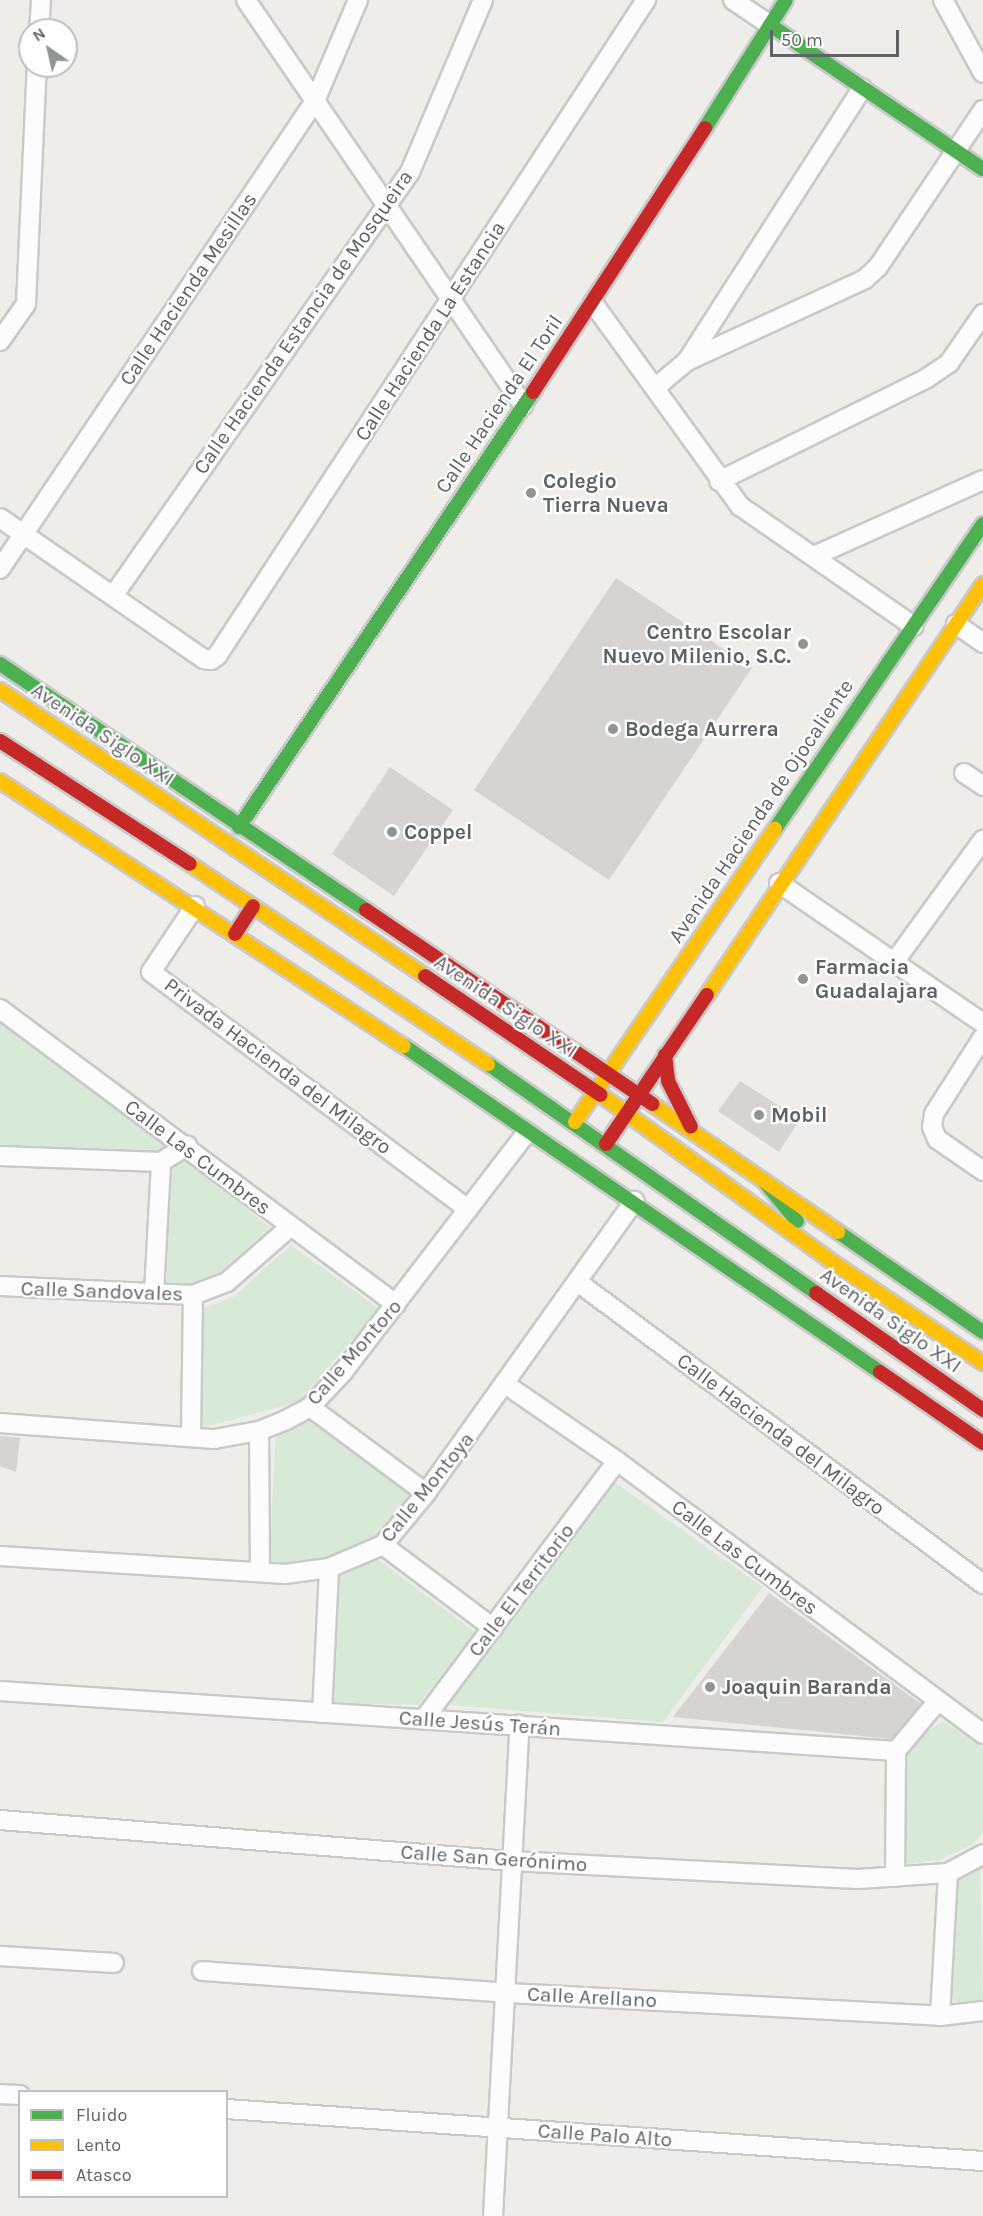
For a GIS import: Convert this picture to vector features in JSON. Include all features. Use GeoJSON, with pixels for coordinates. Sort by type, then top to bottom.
{"type":"FeatureCollection","features":[{"type":"Feature","properties":{"kind":"main road","name":"Calle Hacienda El Toril"},"geometry":{"type":"LineString","coordinates":[[238,827],[593,303],[786,0]]}},
{"type":"Feature","properties":{"kind":"main road"},"geometry":{"type":"LineString","coordinates":[[770,25],[983,169]]}},
{"type":"Feature","properties":{"kind":"main road","name":"Avenida Hacienda de Ojocaliente"},"geometry":{"type":"LineString","coordinates":[[574,1122],[983,524]]}},
{"type":"Feature","properties":{"kind":"main road"},"geometry":{"type":"LineString","coordinates":[[606,1144],[779,883],[983,584]]}},
{"type":"Feature","properties":{"kind":"main road","name":"Avenida Siglo XXI"},"geometry":{"type":"LineString","coordinates":[[0,664],[238,827],[569,1047],[983,1332]]}},
{"type":"Feature","properties":{"kind":"main road","name":"Avenida Siglo XXI"},"geometry":{"type":"LineString","coordinates":[[0,690],[627,1112],[828,1259],[983,1363]]}},
{"type":"Feature","properties":{"kind":"main road","name":"Avenida Siglo XXI"},"geometry":{"type":"LineString","coordinates":[[0,741],[254,906],[574,1122],[983,1410]]}},
{"type":"Feature","properties":{"kind":"main road"},"geometry":{"type":"LineString","coordinates":[[0,781],[195,906],[527,1132],[634,1201],[983,1443]]}},
{"type":"Feature","properties":{"kind":"main road"},"geometry":{"type":"LineString","coordinates":[[235,934],[254,906]]}},
{"type":"Feature","properties":{"kind":"main road"},"geometry":{"type":"LineString","coordinates":[[569,1047],[604,1047],[642,1024]]}},
{"type":"Feature","properties":{"kind":"main road"},"geometry":{"type":"LineString","coordinates":[[665,1055],[674,1098],[694,1133]]}},
{"type":"Feature","properties":{"kind":"main road"},"geometry":{"type":"LineString","coordinates":[[764,1181],[828,1259]]}},
{"type":"Feature","properties":{"kind":"main road"},"geometry":{"type":"LineString","coordinates":[[785,1307],[801,1283]]}},
{"type":"Feature","properties":{"kind":"main road"},"geometry":{"type":"LineString","coordinates":[[948,1338],[964,1319]]}},
{"type":"Feature","properties":{"kind":"street"},"geometry":{"type":"LineString","coordinates":[[40,18],[41,0]]}},
{"type":"Feature","properties":{"kind":"street"},"geometry":{"type":"LineString","coordinates":[[246,0],[524,405]]}},
{"type":"Feature","properties":{"kind":"street","name":"Calle Hacienda Mesillas"},"geometry":{"type":"LineString","coordinates":[[0,569],[315,101],[358,0]]}},
{"type":"Feature","properties":{"kind":"street","name":"Calle Hacienda Estancia de Mosqueira"},"geometry":{"type":"LineString","coordinates":[[112,596],[410,172],[483,0]]}},
{"type":"Feature","properties":{"kind":"street","name":"Calle Hacienda La Estancia"},"geometry":{"type":"LineString","coordinates":[[112,596],[204,659],[211,660],[646,0]]}},
{"type":"Feature","properties":{"kind":"street"},"geometry":{"type":"LineString","coordinates":[[733,0],[770,25]]}},
{"type":"Feature","properties":{"kind":"street"},"geometry":{"type":"LineString","coordinates":[[943,0],[983,73]]}},
{"type":"Feature","properties":{"kind":"street"},"geometry":{"type":"LineString","coordinates":[[0,341],[26,304],[37,78]]}},
{"type":"Feature","properties":{"kind":"street"},"geometry":{"type":"LineString","coordinates":[[687,362],[862,88]]}},
{"type":"Feature","properties":{"kind":"street"},"geometry":{"type":"LineString","coordinates":[[655,388],[687,362],[866,279],[878,267],[983,110]]}},
{"type":"Feature","properties":{"kind":"street"},"geometry":{"type":"LineString","coordinates":[[593,303],[719,481],[740,506],[913,626]]}},
{"type":"Feature","properties":{"kind":"street"},"geometry":{"type":"LineString","coordinates":[[719,481],[927,378],[949,363],[983,314]]}},
{"type":"Feature","properties":{"kind":"street"},"geometry":{"type":"LineString","coordinates":[[814,556],[983,480]]}},
{"type":"Feature","properties":{"kind":"street"},"geometry":{"type":"LineString","coordinates":[[0,518],[112,596]]}},
{"type":"Feature","properties":{"kind":"street"},"geometry":{"type":"LineString","coordinates":[[956,624],[983,643]]}},
{"type":"Feature","properties":{"kind":"street"},"geometry":{"type":"LineString","coordinates":[[964,773],[983,786]]}},
{"type":"Feature","properties":{"kind":"street"},"geometry":{"type":"LineString","coordinates":[[895,961],[983,840]]}},
{"type":"Feature","properties":{"kind":"street"},"geometry":{"type":"LineString","coordinates":[[779,883],[983,1023]]}},
{"type":"Feature","properties":{"kind":"street","name":"Privada Hacienda del Milagro"},"geometry":{"type":"LineString","coordinates":[[195,906],[151,972],[468,1209]]}},
{"type":"Feature","properties":{"kind":"street","name":"Calle Las Cumbres"},"geometry":{"type":"LineString","coordinates":[[0,1009],[187,1146],[290,1227],[396,1304]]}},
{"type":"Feature","properties":{"kind":"street"},"geometry":{"type":"LineString","coordinates":[[983,1036],[934,1114],[932,1127],[937,1139],[983,1171]]}},
{"type":"Feature","properties":{"kind":"street","name":"Calle Montoro"},"geometry":{"type":"LineString","coordinates":[[0,1423],[191,1435],[214,1439],[259,1431],[310,1407],[396,1304],[527,1132]]}},
{"type":"Feature","properties":{"kind":"street"},"geometry":{"type":"LineString","coordinates":[[0,1156],[161,1162],[187,1146]]}},
{"type":"Feature","properties":{"kind":"street"},"geometry":{"type":"LineString","coordinates":[[154,1293],[161,1162]]}},
{"type":"Feature","properties":{"kind":"street","name":"Calle Montoya"},"geometry":{"type":"LineString","coordinates":[[0,1556],[260,1570],[285,1574],[329,1568],[383,1545],[426,1493],[506,1384],[579,1283],[634,1201]]}},
{"type":"Feature","properties":{"kind":"street","name":"Calle Sandovales"},"geometry":{"type":"LineString","coordinates":[[0,1286],[193,1295],[226,1282],[290,1227]]}},
{"type":"Feature","properties":{"kind":"street","name":"Calle Hacienda del Milagro"},"geometry":{"type":"LineString","coordinates":[[579,1283],[983,1584]]}},
{"type":"Feature","properties":{"kind":"street"},"geometry":{"type":"LineString","coordinates":[[191,1435],[193,1295]]}},
{"type":"Feature","properties":{"kind":"street","name":"Calle Las Cumbres"},"geometry":{"type":"LineString","coordinates":[[506,1384],[617,1461],[937,1702],[983,1734]]}},
{"type":"Feature","properties":{"kind":"street"},"geometry":{"type":"LineString","coordinates":[[310,1407],[426,1493]]}},
{"type":"Feature","properties":{"kind":"street"},"geometry":{"type":"LineString","coordinates":[[259,1431],[260,1570]]}},
{"type":"Feature","properties":{"kind":"street","name":"Calle El Territorio"},"geometry":{"type":"LineString","coordinates":[[424,1719],[617,1461]]}},
{"type":"Feature","properties":{"kind":"street"},"geometry":{"type":"LineString","coordinates":[[383,1545],[493,1628]]}},
{"type":"Feature","properties":{"kind":"street"},"geometry":{"type":"LineString","coordinates":[[322,1713],[329,1568]]}},
{"type":"Feature","properties":{"kind":"street","name":"Calle Jesús Terán"},"geometry":{"type":"LineString","coordinates":[[0,1691],[897,1751]]}},
{"type":"Feature","properties":{"kind":"street"},"geometry":{"type":"LineString","coordinates":[[895,1877],[897,1751],[937,1702]]}},
{"type":"Feature","properties":{"kind":"street"},"geometry":{"type":"LineString","coordinates":[[493,2216],[508,1993],[512,1861],[520,1725]]}},
{"type":"Feature","properties":{"kind":"street","name":"Calle San Gerónimo"},"geometry":{"type":"LineString","coordinates":[[0,1820],[512,1861],[858,1879],[948,1873],[983,1855]]}},
{"type":"Feature","properties":{"kind":"street"},"geometry":{"type":"LineString","coordinates":[[940,2016],[948,1873]]}},
{"type":"Feature","properties":{"kind":"street"},"geometry":{"type":"LineString","coordinates":[[0,1956],[114,1963]]}},
{"type":"Feature","properties":{"kind":"street","name":"Calle Arellano"},"geometry":{"type":"LineString","coordinates":[[202,1971],[508,1993],[940,2016],[983,2012]]}},
{"type":"Feature","properties":{"kind":"street"},"geometry":{"type":"LineString","coordinates":[[0,2094],[18,2096]]}},
{"type":"Feature","properties":{"kind":"street","name":"Calle Palo Alto"},"geometry":{"type":"LineString","coordinates":[[228,2109],[983,2161]]}},
{"type":"Feature","properties":{"kind":"green space"},"geometry":{"type":"Polygon","coordinates":[[[0,1022],[174,1143],[158,1153],[0,1146],[0,1022]]]}},
{"type":"Feature","properties":{"kind":"green space"},"geometry":{"type":"Polygon","coordinates":[[[187,1158],[270,1228],[221,1271],[192,1284],[167,1284],[169,1166],[187,1158]]]}},
{"type":"Feature","properties":{"kind":"green space"},"geometry":{"type":"Polygon","coordinates":[[[291,1245],[379,1309],[298,1402],[200,1428],[202,1309],[233,1297],[291,1245]]]}},
{"type":"Feature","properties":{"kind":"green space"},"geometry":{"type":"Polygon","coordinates":[[[308,1419],[419,1494],[383,1534],[333,1557],[288,1565],[269,1561],[276,1431],[308,1419]]]}},
{"type":"Feature","properties":{"kind":"green space"},"geometry":{"type":"Polygon","coordinates":[[[613,1481],[763,1587],[663,1722],[449,1705],[613,1481]]]}},
{"type":"Feature","properties":{"kind":"green space"},"geometry":{"type":"Polygon","coordinates":[[[376,1558],[475,1632],[418,1705],[331,1703],[338,1574],[376,1558]]]}},
{"type":"Feature","properties":{"kind":"green space"},"geometry":{"type":"Polygon","coordinates":[[[943,1721],[983,1748],[983,1832],[973,1844],[939,1860],[905,1864],[900,1750],[943,1721]]]}},
{"type":"Feature","properties":{"kind":"green space"},"geometry":{"type":"Polygon","coordinates":[[[980,1869],[983,2001],[951,2002],[958,1880],[980,1869]]]}},
{"type":"Feature","properties":{"kind":"building","name":"Bodega Aurrera"},"geometry":{"type":"Polygon","coordinates":[[[616,578],[752,668],[609,880],[474,790],[616,578]]]}},
{"type":"Feature","properties":{"kind":"building","name":"Coppel"},"geometry":{"type":"Polygon","coordinates":[[[390,767],[453,810],[394,896],[332,854],[390,767]]]}},
{"type":"Feature","properties":{"kind":"building","name":"Mobil"},"geometry":{"type":"Polygon","coordinates":[[[740,1081],[800,1119],[779,1152],[718,1111],[740,1081]]]}},
{"type":"Feature","properties":{"kind":"building"},"geometry":{"type":"Polygon","coordinates":[[[0,1436],[20,1438],[16,1472],[0,1466],[0,1436]]]}},
{"type":"Feature","properties":{"kind":"building"},"geometry":{"type":"Polygon","coordinates":[[[769,1593],[921,1704],[891,1739],[673,1717],[769,1593]]]}},
{"type":"Feature","properties":{"kind":"traffic: fast"},"geometry":{"type":"LineString","coordinates":[[705,128],[786,0]]}},
{"type":"Feature","properties":{"kind":"traffic: fast"},"geometry":{"type":"LineString","coordinates":[[770,25],[983,169]]}},
{"type":"Feature","properties":{"kind":"traffic: fast"},"geometry":{"type":"LineString","coordinates":[[239,827],[533,392]]}},
{"type":"Feature","properties":{"kind":"traffic: fast"},"geometry":{"type":"LineString","coordinates":[[775,829],[983,524]]}},
{"type":"Feature","properties":{"kind":"traffic: fast"},"geometry":{"type":"LineString","coordinates":[[0,664],[366,910]]}},
{"type":"Feature","properties":{"kind":"traffic: fast"},"geometry":{"type":"LineString","coordinates":[[404,1046],[880,1372]]}},
{"type":"Feature","properties":{"kind":"traffic: fast"},"geometry":{"type":"LineString","coordinates":[[488,1064],[816,1293]]}},
{"type":"Feature","properties":{"kind":"traffic: fast"},"geometry":{"type":"LineString","coordinates":[[764,1181],[797,1221]]}},
{"type":"Feature","properties":{"kind":"traffic: fast"},"geometry":{"type":"LineString","coordinates":[[838,1232],[983,1332]]}},
{"type":"Feature","properties":{"kind":"traffic: slow"},"geometry":{"type":"LineString","coordinates":[[707,995],[983,584]]}},
{"type":"Feature","properties":{"kind":"traffic: slow"},"geometry":{"type":"LineString","coordinates":[[0,690],[425,976]]}},
{"type":"Feature","properties":{"kind":"traffic: slow"},"geometry":{"type":"LineString","coordinates":[[0,781],[404,1046]]}},
{"type":"Feature","properties":{"kind":"traffic: slow"},"geometry":{"type":"LineString","coordinates":[[575,1122],[775,829]]}},
{"type":"Feature","properties":{"kind":"traffic: slow"},"geometry":{"type":"LineString","coordinates":[[190,864],[488,1064]]}},
{"type":"Feature","properties":{"kind":"traffic: slow"},"geometry":{"type":"LineString","coordinates":[[601,1095],[828,1259],[983,1363]]}},
{"type":"Feature","properties":{"kind":"traffic: slow"},"geometry":{"type":"LineString","coordinates":[[652,1104],[838,1232]]}},
{"type":"Feature","properties":{"kind":"traffic: jam"},"geometry":{"type":"LineString","coordinates":[[533,392],[705,128]]}},
{"type":"Feature","properties":{"kind":"traffic: jam"},"geometry":{"type":"LineString","coordinates":[[0,741],[190,864]]}},
{"type":"Feature","properties":{"kind":"traffic: jam"},"geometry":{"type":"LineString","coordinates":[[235,934],[253,906]]}},
{"type":"Feature","properties":{"kind":"traffic: jam"},"geometry":{"type":"LineString","coordinates":[[366,910],[652,1104]]}},
{"type":"Feature","properties":{"kind":"traffic: jam"},"geometry":{"type":"LineString","coordinates":[[425,976],[601,1095]]}},
{"type":"Feature","properties":{"kind":"traffic: jam"},"geometry":{"type":"LineString","coordinates":[[606,1144],[707,995]]}},
{"type":"Feature","properties":{"kind":"traffic: jam"},"geometry":{"type":"LineString","coordinates":[[665,1055],[668,1081],[691,1127]]}},
{"type":"Feature","properties":{"kind":"traffic: jam"},"geometry":{"type":"LineString","coordinates":[[816,1293],[983,1410]]}},
{"type":"Feature","properties":{"kind":"traffic: jam"},"geometry":{"type":"LineString","coordinates":[[880,1372],[983,1443]]}},
{"type":"Feature","properties":{"kind":"place","name":"Colegio Tierra Nueva"},"geometry":{"type":"Point","coordinates":[531,493]}},
{"type":"Feature","properties":{"kind":"place","name":"Centro Escolar Nuevo Milenio, S.C."},"geometry":{"type":"Point","coordinates":[803,644]}},
{"type":"Feature","properties":{"kind":"place","name":"Bodega Aurrera"},"geometry":{"type":"Point","coordinates":[613,729]}},
{"type":"Feature","properties":{"kind":"place","name":"Coppel"},"geometry":{"type":"Point","coordinates":[392,832]}},
{"type":"Feature","properties":{"kind":"place","name":"Farmacia Guadalajara"},"geometry":{"type":"Point","coordinates":[803,979]}},
{"type":"Feature","properties":{"kind":"place","name":"Mobil"},"geometry":{"type":"Point","coordinates":[759,1115]}},
{"type":"Feature","properties":{"kind":"place","name":"Joaquin Baranda"},"geometry":{"type":"Point","coordinates":[710,1687]}}]}
